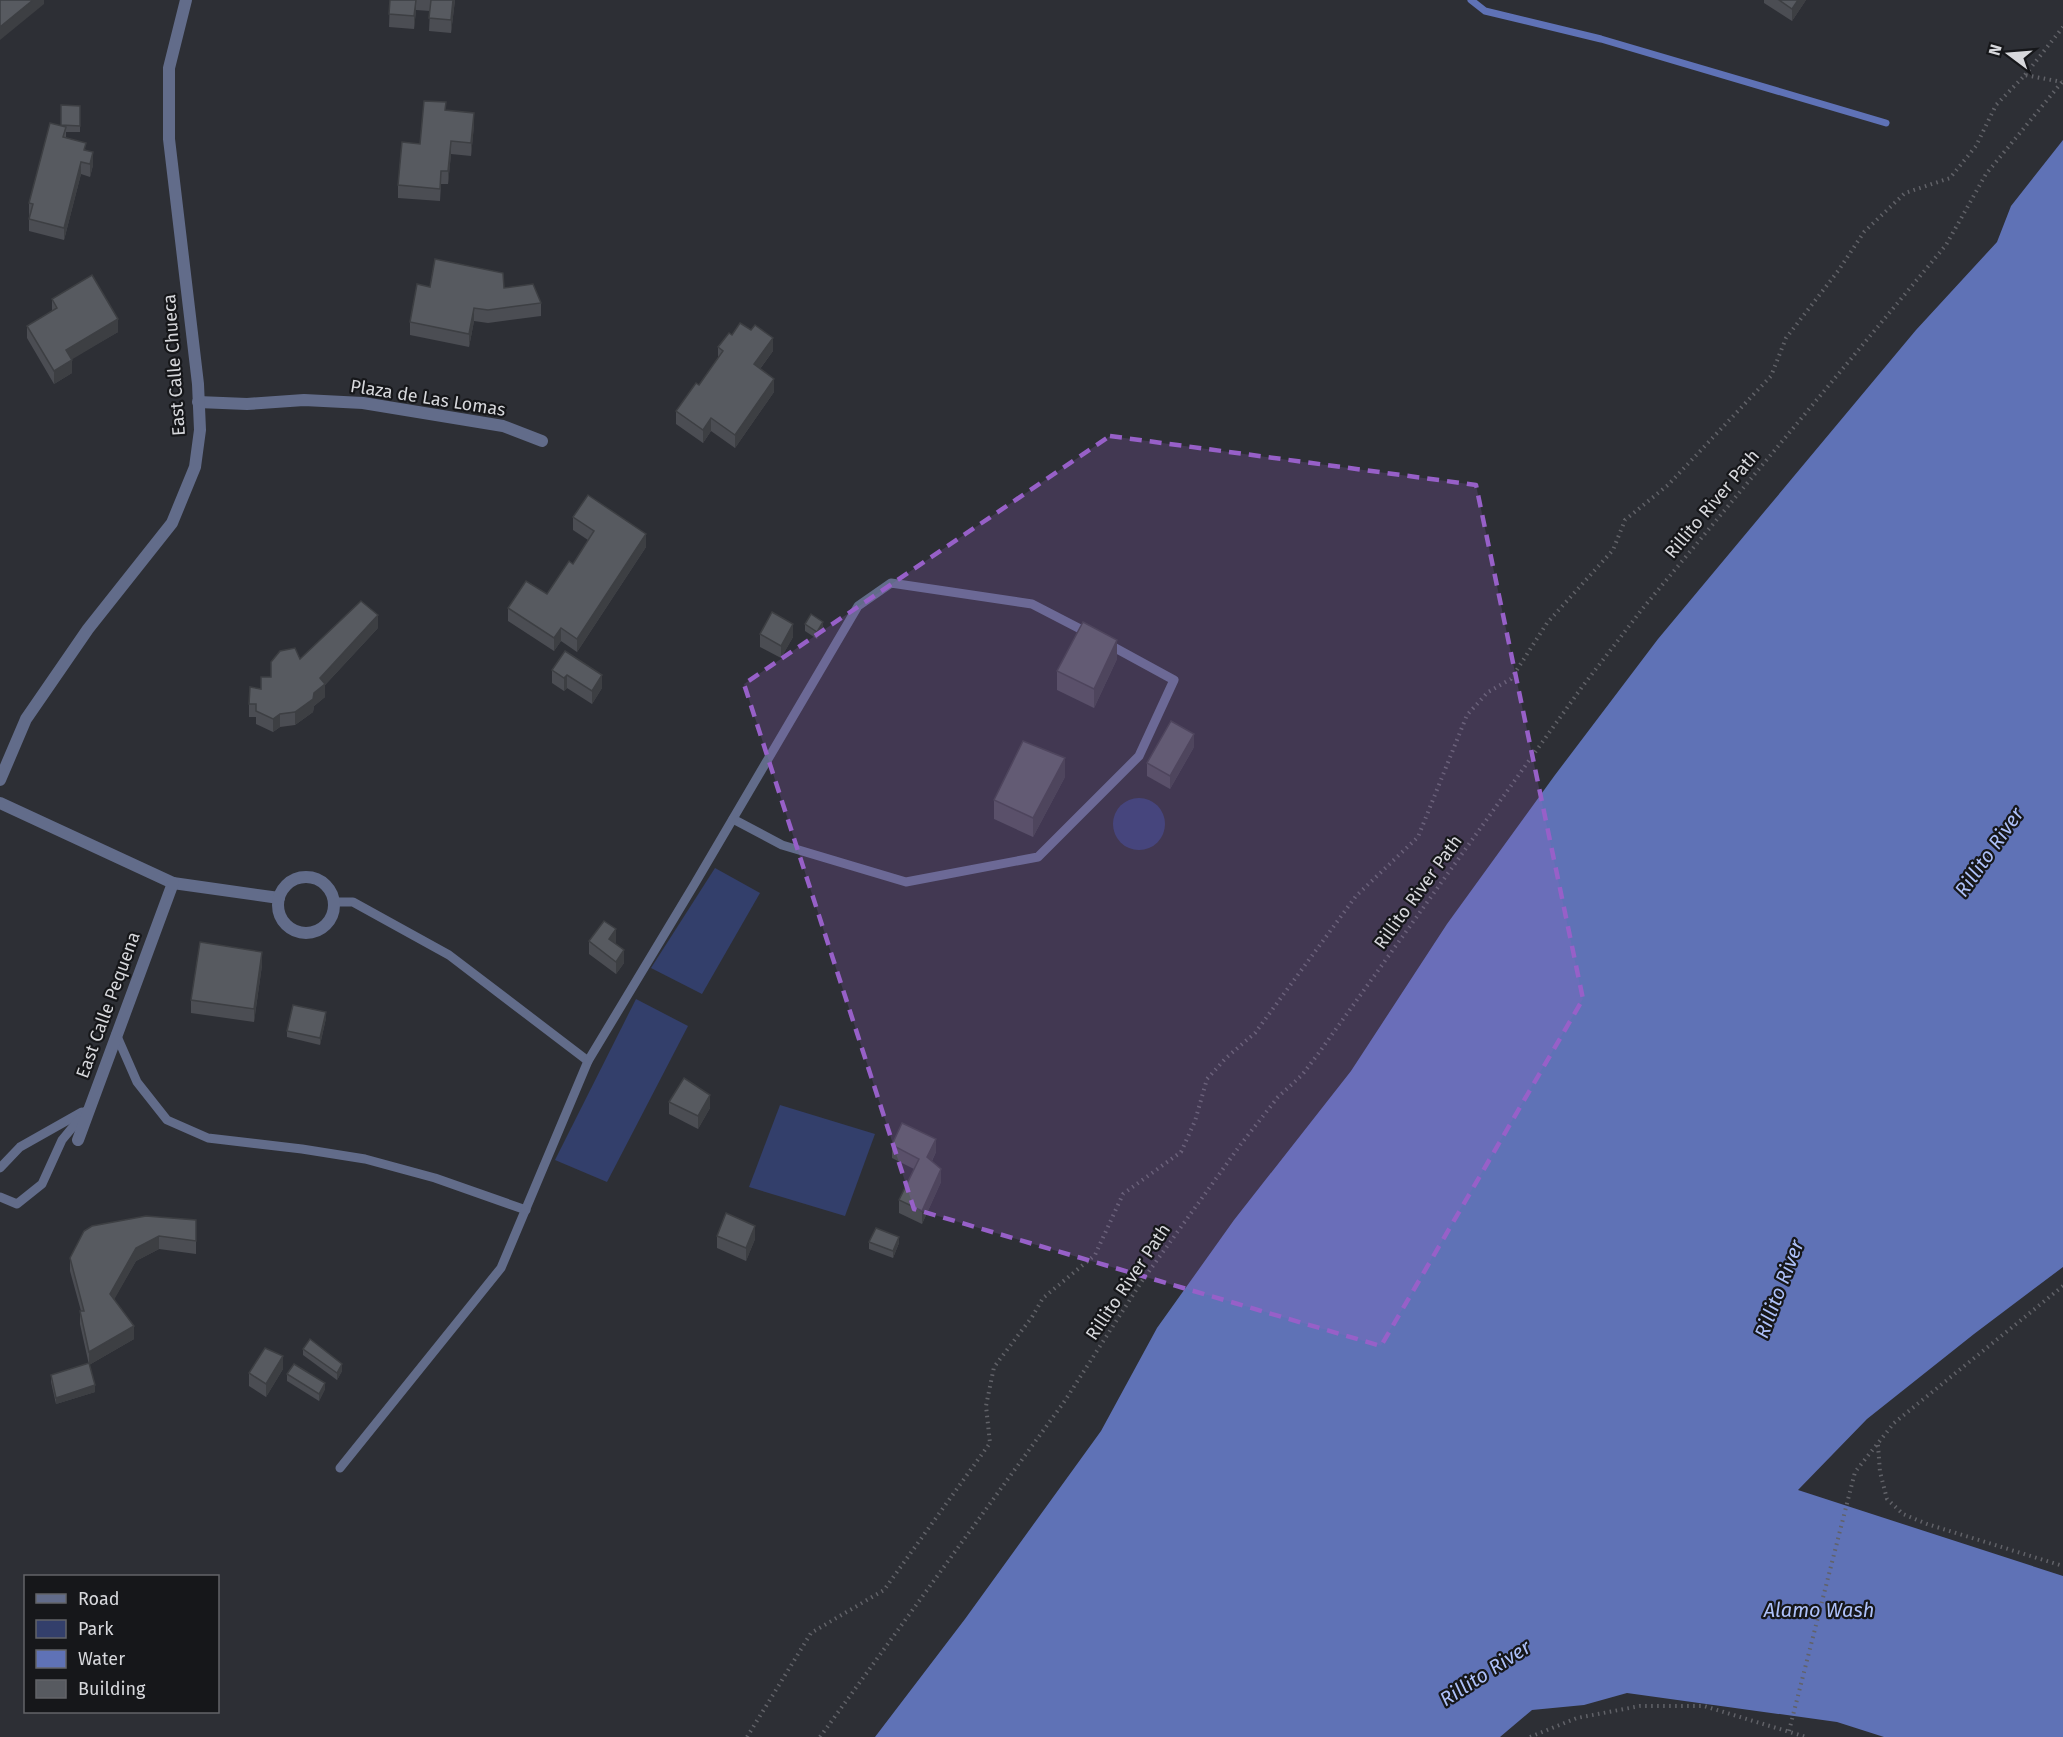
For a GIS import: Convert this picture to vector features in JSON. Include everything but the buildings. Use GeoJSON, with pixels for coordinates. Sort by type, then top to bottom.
{"type":"FeatureCollection","features":[{"type":"Feature","properties":{"kind":"street","name":"East Calle Chueca"},"geometry":{"type":"LineString","coordinates":[[0,780],[26,718],[88,629],[172,523],[195,467],[200,430],[198,402],[169,139],[169,68],[186,0]]}},
{"type":"Feature","properties":{"kind":"street","name":"Plaza de Las Lomas"},"geometry":{"type":"LineString","coordinates":[[198,402],[247,404],[304,400],[363,403],[503,426],[542,441]]}},
{"type":"Feature","properties":{"kind":"street"},"geometry":{"type":"LineString","coordinates":[[0,803],[173,883],[279,898]]}},
{"type":"Feature","properties":{"kind":"street"},"geometry":{"type":"LineString","coordinates":[[309,877],[326,885],[332,893],[334,902],[334,911],[325,926],[317,931],[300,932],[291,929],[280,915],[279,898],[284,889],[299,878],[309,877]]}},
{"type":"Feature","properties":{"kind":"street","name":"East Calle Pequena"},"geometry":{"type":"LineString","coordinates":[[78,1140],[173,883]]}},
{"type":"Feature","properties":{"kind":"lane"},"geometry":{"type":"LineString","coordinates":[[340,1468],[501,1268],[588,1061],[858,606],[891,583],[1032,604],[1174,680],[1139,756],[1038,857],[906,882],[782,845],[733,819]]}},
{"type":"Feature","properties":{"kind":"lane"},"geometry":{"type":"LineString","coordinates":[[334,902],[353,902],[449,955],[588,1061]]}},
{"type":"Feature","properties":{"kind":"lane"},"geometry":{"type":"LineString","coordinates":[[116,1034],[137,1082],[167,1120],[198,1134],[208,1138],[365,1159],[435,1179],[525,1210]]}},
{"type":"Feature","properties":{"kind":"lane"},"geometry":{"type":"LineString","coordinates":[[0,1168],[20,1147],[89,1109]]}},
{"type":"Feature","properties":{"kind":"lane"},"geometry":{"type":"LineString","coordinates":[[0,1197],[17,1204],[42,1184],[62,1140],[89,1109]]}},
{"type":"Feature","properties":{"kind":"path"},"geometry":{"type":"LineString","coordinates":[[747,1737],[811,1633],[884,1590],[990,1443],[986,1406],[994,1367],[1032,1317],[1043,1298],[1095,1255],[1123,1194],[1182,1152],[1195,1121],[1207,1079],[1226,1058],[1255,1033],[1356,896],[1418,837],[1467,715],[1488,692],[1511,679],[1547,623],[1613,550],[1625,520],[1668,485],[1771,376],[1786,338],[1838,271],[1864,232],[1905,193],[1950,178],[1976,147],[1996,105],[2025,75],[2063,27]]}},
{"type":"Feature","properties":{"kind":"path"},"geometry":{"type":"LineString","coordinates":[[2025,75],[2063,82]]}},
{"type":"Feature","properties":{"kind":"path","name":"Rillito River Path"},"geometry":{"type":"LineString","coordinates":[[820,1737],[1070,1394],[1142,1281],[1249,1134],[1278,1097],[1302,1075],[1318,1054],[1582,687],[1643,608],[1946,245],[1986,174],[2063,82]]}},
{"type":"Feature","properties":{"kind":"path"},"geometry":{"type":"LineString","coordinates":[[1789,1731],[1856,1472],[1894,1423],[2063,1286]]}},
{"type":"Feature","properties":{"kind":"path"},"geometry":{"type":"LineString","coordinates":[[1878,1444],[1880,1472],[1887,1499],[1903,1514],[1927,1524],[2063,1566]]}},
{"type":"Feature","properties":{"kind":"path"},"geometry":{"type":"LineString","coordinates":[[1530,1737],[1577,1718],[1640,1706],[1704,1706],[1806,1737]]}},
{"type":"Feature","properties":{"kind":"highlighted area"},"geometry":{"type":"Polygon","coordinates":[[[1110,436],[1476,485],[1583,999],[1381,1346],[914,1209],[744,684],[1110,436]]]}},
{"type":"Feature","properties":{"kind":"green space"},"geometry":{"type":"Polygon","coordinates":[[[1134,798],[1144,798],[1158,805],[1165,824],[1158,843],[1144,850],[1134,850],[1124,846],[1117,839],[1113,829],[1113,819],[1117,809],[1124,802],[1134,798]]]}},
{"type":"Feature","properties":{"kind":"green space"},"geometry":{"type":"Polygon","coordinates":[[[715,868],[760,893],[702,994],[651,968],[715,868]]]}},
{"type":"Feature","properties":{"kind":"green space"},"geometry":{"type":"Polygon","coordinates":[[[636,999],[688,1026],[607,1182],[555,1160],[636,999]]]}},
{"type":"Feature","properties":{"kind":"green space"},"geometry":{"type":"Polygon","coordinates":[[[780,1105],[875,1134],[845,1216],[749,1187],[780,1105]]]}},
{"type":"Feature","properties":{"kind":"water"},"geometry":{"type":"Polygon","coordinates":[[[2063,140],[2063,1267],[1867,1419],[1798,1490],[2063,1576],[2063,1737],[1884,1737],[1837,1722],[1627,1693],[1584,1705],[1532,1710],[1500,1737],[875,1737],[965,1619],[1101,1431],[1157,1328],[1234,1220],[1351,1071],[1447,924],[1555,775],[1658,639],[1916,330],[1997,242],[2011,206],[2063,140]]]}},
{"type":"Feature","properties":{"kind":"waterway"},"geometry":{"type":"LineString","coordinates":[[1471,0],[1485,11],[1601,39],[1886,123]]}},
{"type":"Feature","properties":{"kind":"water label","name":"Rillito River"},"geometry":{"type":"Point","coordinates":[1989,852]}},
{"type":"Feature","properties":{"kind":"water label","name":"Rillito River"},"geometry":{"type":"Point","coordinates":[1779,1289]}},
{"type":"Feature","properties":{"kind":"water label","name":"Alamo Wash"},"geometry":{"type":"Point","coordinates":[1819,1610]}},
{"type":"Feature","properties":{"kind":"water label","name":"Rillito River"},"geometry":{"type":"Point","coordinates":[1485,1673]}}]}
